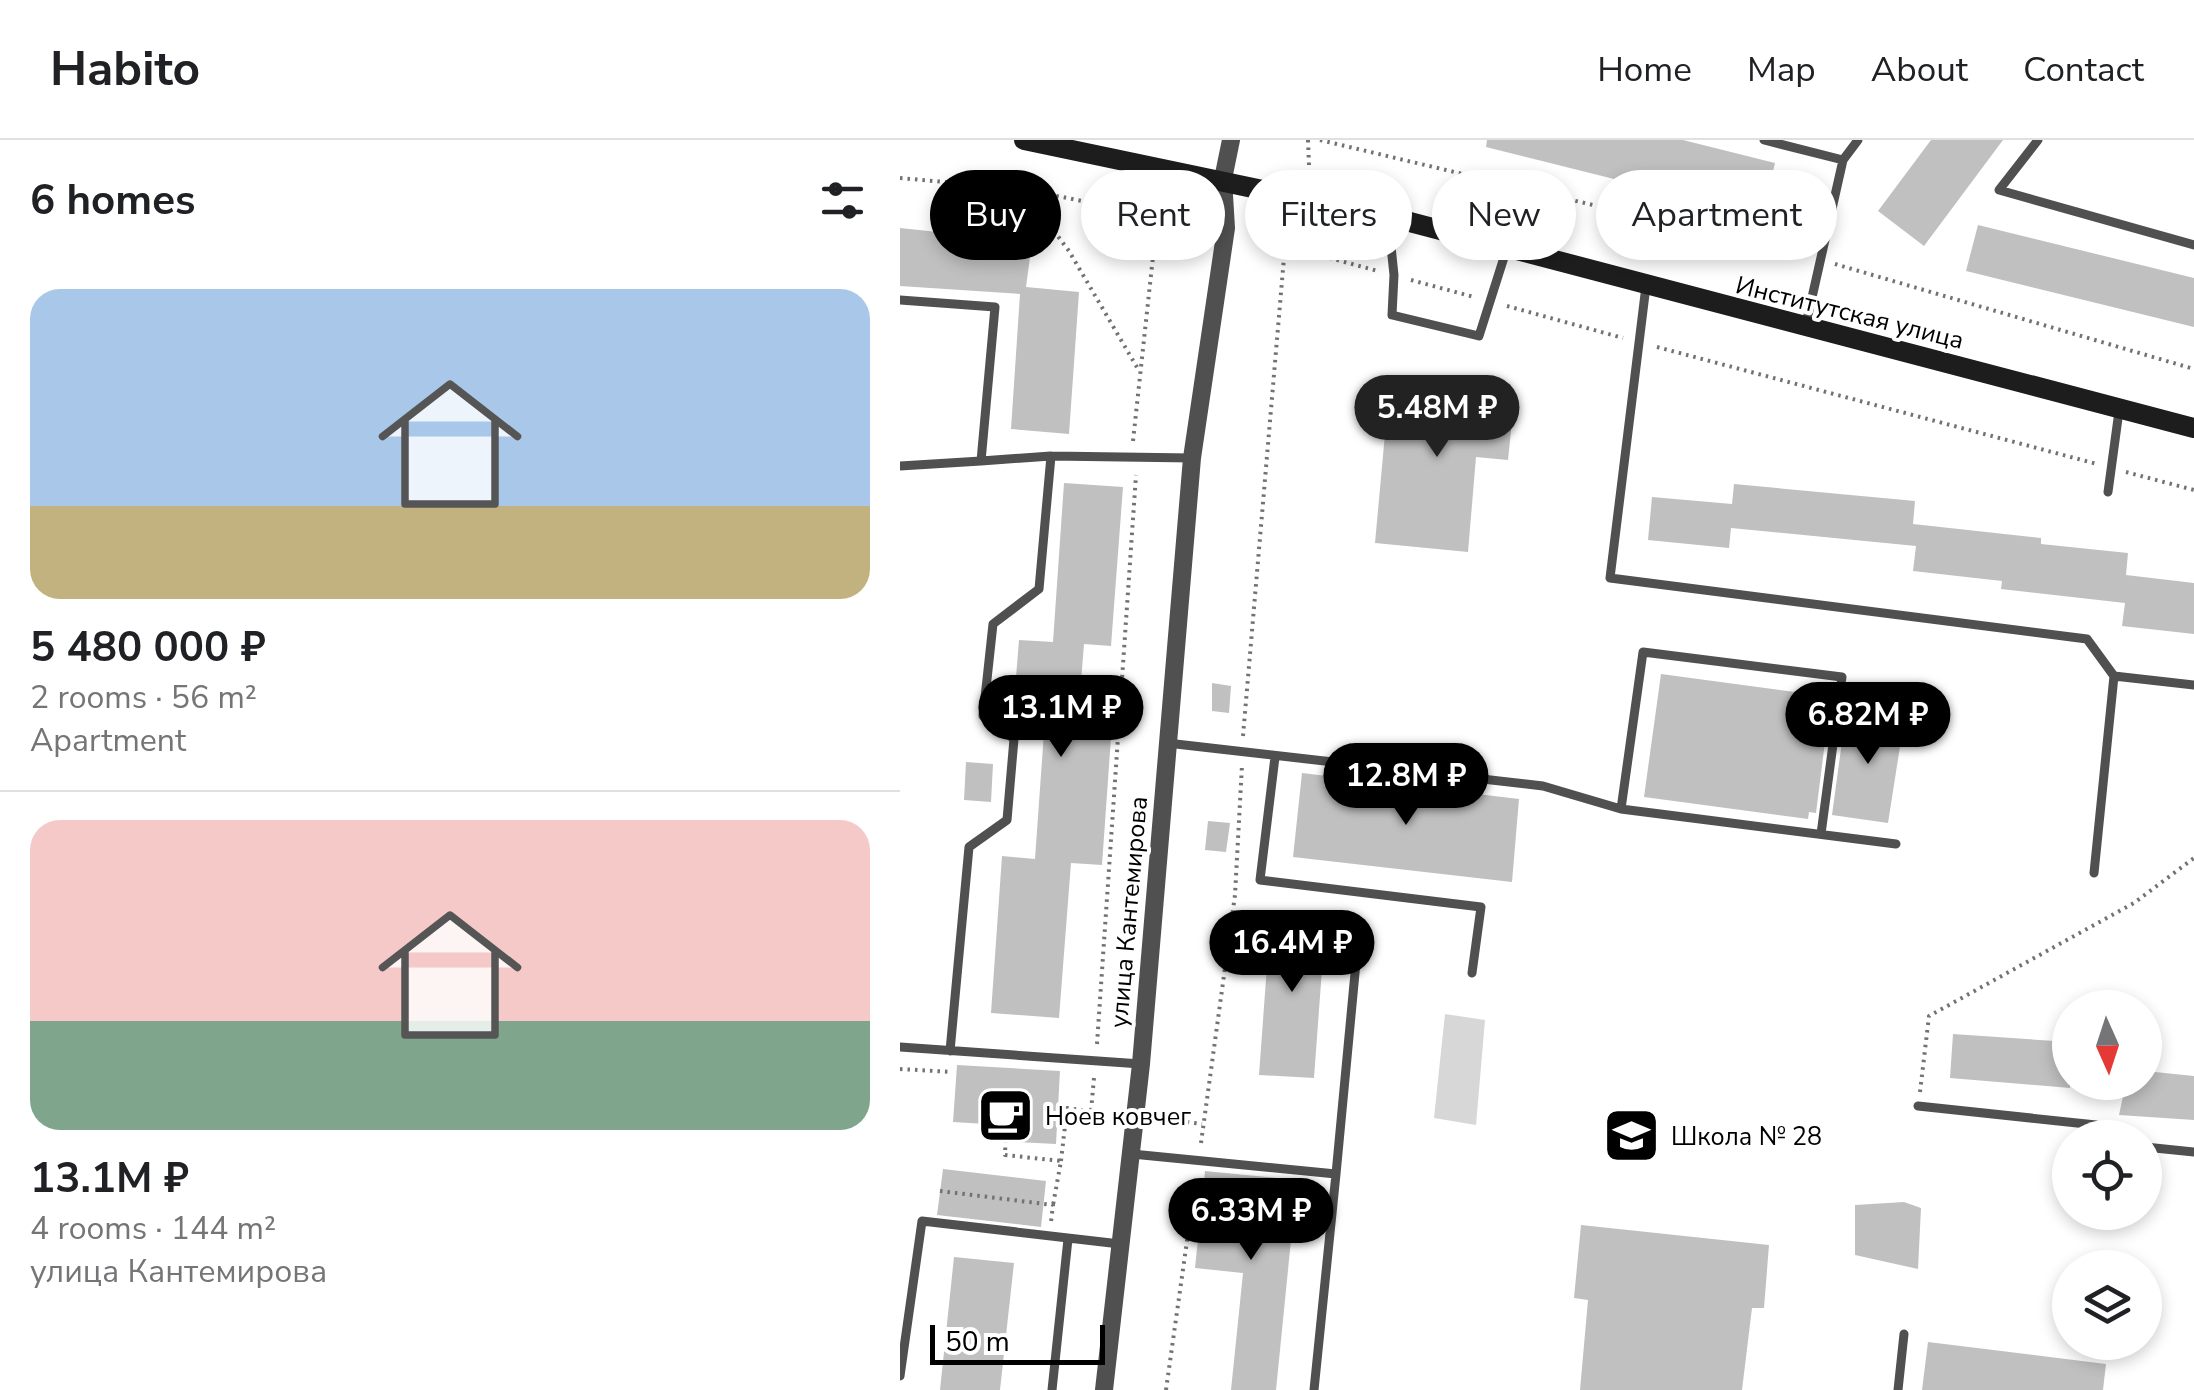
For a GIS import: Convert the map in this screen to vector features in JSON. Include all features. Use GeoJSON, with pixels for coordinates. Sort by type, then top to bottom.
{"type":"FeatureCollection","features":[{"type":"Feature","properties":{"kind":"main road","name":"Институтская улица"},"geometry":{"type":"LineString","coordinates":[[1024,140],[1177,170]]}},
{"type":"Feature","properties":{"kind":"main road","name":"Институтская улица"},"geometry":{"type":"LineString","coordinates":[[1551,260],[2194,428]]}},
{"type":"Feature","properties":{"kind":"street","name":"улица Кантемирова"},"geometry":{"type":"LineString","coordinates":[[1225,170],[1230,140]]}},
{"type":"Feature","properties":{"kind":"street","name":"улица Кантемирова"},"geometry":{"type":"LineString","coordinates":[[1104,1390],[1141,1064],[1192,458],[1221,260]]}},
{"type":"Feature","properties":{"kind":"lane"},"geometry":{"type":"LineString","coordinates":[[1764,140],[1842,160]]}},
{"type":"Feature","properties":{"kind":"lane"},"geometry":{"type":"LineString","coordinates":[[1837,183],[1842,160],[1858,140]]}},
{"type":"Feature","properties":{"kind":"lane"},"geometry":{"type":"LineString","coordinates":[[2038,140],[1999,190],[2194,245]]}},
{"type":"Feature","properties":{"kind":"lane"},"geometry":{"type":"LineString","coordinates":[[1392,260],[1392,315],[1479,336],[1503,260]]}},
{"type":"Feature","properties":{"kind":"lane"},"geometry":{"type":"LineString","coordinates":[[1806,327],[1820,260]]}},
{"type":"Feature","properties":{"kind":"lane"},"geometry":{"type":"LineString","coordinates":[[1646,286],[1610,578],[2086,639],[2114,676],[2094,872]]}},
{"type":"Feature","properties":{"kind":"lane"},"geometry":{"type":"LineString","coordinates":[[900,300],[995,308],[980,461]]}},
{"type":"Feature","properties":{"kind":"lane"},"geometry":{"type":"LineString","coordinates":[[2108,492],[2120,406]]}},
{"type":"Feature","properties":{"kind":"lane"},"geometry":{"type":"LineString","coordinates":[[900,466],[1050,456],[1192,458]]}},
{"type":"Feature","properties":{"kind":"lane"},"geometry":{"type":"LineString","coordinates":[[950,1051],[968,847],[1007,820],[1014,739],[983,716],[993,624],[1039,590],[1050,456]]}},
{"type":"Feature","properties":{"kind":"lane"},"geometry":{"type":"LineString","coordinates":[[1621,809],[1643,652],[1842,677],[1821,834]]}},
{"type":"Feature","properties":{"kind":"lane"},"geometry":{"type":"LineString","coordinates":[[2114,676],[2194,685]]}},
{"type":"Feature","properties":{"kind":"lane"},"geometry":{"type":"LineString","coordinates":[[1167,743],[1242,748],[1275,757],[1542,786],[1621,809],[1896,844]]}},
{"type":"Feature","properties":{"kind":"lane"},"geometry":{"type":"LineString","coordinates":[[1275,757],[1260,880],[1481,907],[1472,972]]}},
{"type":"Feature","properties":{"kind":"lane"},"geometry":{"type":"LineString","coordinates":[[1314,1390],[1357,952]]}},
{"type":"Feature","properties":{"kind":"lane"},"geometry":{"type":"LineString","coordinates":[[900,1047],[1141,1064]]}},
{"type":"Feature","properties":{"kind":"lane"},"geometry":{"type":"LineString","coordinates":[[1918,1106],[2052,1120]]}},
{"type":"Feature","properties":{"kind":"lane"},"geometry":{"type":"LineString","coordinates":[[2162,1149],[2194,1152]]}},
{"type":"Feature","properties":{"kind":"lane"},"geometry":{"type":"LineString","coordinates":[[1131,1154],[1336,1174]]}},
{"type":"Feature","properties":{"kind":"lane"},"geometry":{"type":"LineString","coordinates":[[900,1376],[922,1220],[1120,1244]]}},
{"type":"Feature","properties":{"kind":"lane"},"geometry":{"type":"LineString","coordinates":[[1052,1390],[1068,1239]]}},
{"type":"Feature","properties":{"kind":"lane"},"geometry":{"type":"LineString","coordinates":[[1898,1390],[1904,1334]]}},
{"type":"Feature","properties":{"kind":"path"},"geometry":{"type":"LineString","coordinates":[[1308,140],[1309,165]]}},
{"type":"Feature","properties":{"kind":"path"},"geometry":{"type":"LineString","coordinates":[[1320,140],[1596,206]]}},
{"type":"Feature","properties":{"kind":"path"},"geometry":{"type":"LineString","coordinates":[[900,178],[930,181]]}},
{"type":"Feature","properties":{"kind":"path"},"geometry":{"type":"LineString","coordinates":[[1061,240],[1138,368]]}},
{"type":"Feature","properties":{"kind":"path"},"geometry":{"type":"LineString","coordinates":[[1091,1111],[1138,485],[1134,455],[1138,368],[1151,260]]}},
{"type":"Feature","properties":{"kind":"path"},"geometry":{"type":"LineString","coordinates":[[1166,1390],[1236,877],[1242,748],[1285,260]]}},
{"type":"Feature","properties":{"kind":"path"},"geometry":{"type":"LineString","coordinates":[[1338,260],[2194,490]]}},
{"type":"Feature","properties":{"kind":"path"},"geometry":{"type":"LineString","coordinates":[[1820,260],[2194,370]]}},
{"type":"Feature","properties":{"kind":"path"},"geometry":{"type":"LineString","coordinates":[[1918,1106],[1929,1016],[2134,903],[2194,858]]}},
{"type":"Feature","properties":{"kind":"path"},"geometry":{"type":"LineString","coordinates":[[900,1069],[952,1072]]}},
{"type":"Feature","properties":{"kind":"path"},"geometry":{"type":"LineString","coordinates":[[1049,1237],[1067,1108],[1123,1114]]}},
{"type":"Feature","properties":{"kind":"path"},"geometry":{"type":"LineString","coordinates":[[1156,1118],[1202,1124]]}},
{"type":"Feature","properties":{"kind":"path"},"geometry":{"type":"LineString","coordinates":[[1006,1125],[1005,1156],[1061,1161]]}},
{"type":"Feature","properties":{"kind":"path"},"geometry":{"type":"LineString","coordinates":[[940,1190],[1054,1205]]}},
{"type":"Feature","properties":{"kind":"shaded area"},"geometry":{"type":"Polygon","coordinates":[[[1445,1014],[1485,1020],[1476,1125],[1434,1118],[1445,1014]]]}},
{"type":"Feature","properties":{"kind":"building"},"geometry":{"type":"Polygon","coordinates":[[[1487,140],[1683,140],[1775,163],[1773,170],[1596,170],[1596,174],[1486,147],[1487,140]]]}},
{"type":"Feature","properties":{"kind":"building"},"geometry":{"type":"Polygon","coordinates":[[[1931,140],[2003,140],[1924,246],[1878,211],[1931,140]]]}},
{"type":"Feature","properties":{"kind":"building"},"geometry":{"type":"Polygon","coordinates":[[[1978,225],[2194,278],[2194,327],[1966,271],[1978,225]]]}},
{"type":"Feature","properties":{"kind":"building"},"geometry":{"type":"Polygon","coordinates":[[[900,228],[930,231],[930,260],[1030,260],[1026,287],[1079,292],[1069,434],[1011,429],[1020,294],[900,286],[900,228]]]}},
{"type":"Feature","properties":{"kind":"building"},"geometry":{"type":"Polygon","coordinates":[[[1390,379],[1515,392],[1508,460],[1476,457],[1468,552],[1375,543],[1390,379]]]}},
{"type":"Feature","properties":{"kind":"building"},"geometry":{"type":"Polygon","coordinates":[[[1064,483],[1123,487],[1111,646],[1084,644],[1079,707],[1113,709],[1102,865],[1071,863],[1059,1018],[991,1013],[1002,856],[1035,859],[1046,704],[1014,702],[1019,640],[1053,642],[1064,483]]]}},
{"type":"Feature","properties":{"kind":"building"},"geometry":{"type":"Polygon","coordinates":[[[1734,484],[1915,501],[1913,524],[2041,538],[2041,544],[2128,553],[2126,575],[2194,583],[2194,634],[2122,626],[2125,603],[2001,589],[2002,581],[1913,571],[1916,546],[1731,528],[1729,548],[1648,540],[1652,497],[1732,504],[1734,484]]]}},
{"type":"Feature","properties":{"kind":"building"},"geometry":{"type":"Polygon","coordinates":[[[1661,674],[1825,696],[1823,709],[1829,710],[1816,813],[1809,812],[1808,819],[1644,797],[1661,674]]]}},
{"type":"Feature","properties":{"kind":"building"},"geometry":{"type":"Polygon","coordinates":[[[1212,683],[1231,686],[1229,713],[1212,711],[1212,683]]]}},
{"type":"Feature","properties":{"kind":"building"},"geometry":{"type":"Polygon","coordinates":[[[1846,712],[1904,721],[1888,823],[1832,815],[1846,712]]]}},
{"type":"Feature","properties":{"kind":"building"},"geometry":{"type":"Polygon","coordinates":[[[966,762],[993,764],[991,802],[964,800],[966,762]]]}},
{"type":"Feature","properties":{"kind":"building"},"geometry":{"type":"Polygon","coordinates":[[[1302,773],[1519,799],[1512,882],[1293,857],[1302,773]]]}},
{"type":"Feature","properties":{"kind":"building"},"geometry":{"type":"Polygon","coordinates":[[[1208,821],[1230,823],[1226,852],[1205,850],[1208,821]]]}},
{"type":"Feature","properties":{"kind":"building"},"geometry":{"type":"Polygon","coordinates":[[[1271,911],[1326,915],[1314,1078],[1259,1075],[1271,911]]]}},
{"type":"Feature","properties":{"kind":"building"},"geometry":{"type":"Polygon","coordinates":[[[1953,1034],[2052,1041],[2052,1086],[1950,1078],[1953,1034]]]}},
{"type":"Feature","properties":{"kind":"building"},"geometry":{"type":"Polygon","coordinates":[[[957,1065],[1060,1071],[1056,1144],[1017,1142],[1018,1126],[953,1122],[957,1065]]]}},
{"type":"Feature","properties":{"kind":"building"},"geometry":{"type":"Polygon","coordinates":[[[2162,1073],[2194,1076],[2194,1120],[2119,1115],[2122,1100],[2162,1100],[2162,1073]]]}},
{"type":"Feature","properties":{"kind":"building"},"geometry":{"type":"Polygon","coordinates":[[[943,1169],[1046,1181],[1041,1227],[937,1215],[943,1169]]]}},
{"type":"Feature","properties":{"kind":"building"},"geometry":{"type":"Polygon","coordinates":[[[1205,1171],[1297,1180],[1276,1390],[1231,1390],[1243,1273],[1195,1268],[1205,1171]]]}},
{"type":"Feature","properties":{"kind":"building"},"geometry":{"type":"Polygon","coordinates":[[[1904,1202],[1921,1208],[1918,1269],[1855,1255],[1855,1205],[1904,1202]]]}},
{"type":"Feature","properties":{"kind":"building"},"geometry":{"type":"Polygon","coordinates":[[[1581,1225],[1769,1245],[1764,1308],[1752,1308],[1742,1390],[1580,1390],[1588,1300],[1574,1298],[1581,1225]]]}},
{"type":"Feature","properties":{"kind":"building"},"geometry":{"type":"Polygon","coordinates":[[[954,1257],[1014,1263],[1000,1390],[940,1390],[954,1257]]]}},
{"type":"Feature","properties":{"kind":"building"},"geometry":{"type":"Polygon","coordinates":[[[1928,1342],[2106,1364],[2103,1390],[1922,1390],[1928,1342]]]}},
{"type":"Feature","properties":{"kind":"place","name":"Ноев ковчег"},"geometry":{"type":"Point","coordinates":[1006,1116]}},
{"type":"Feature","properties":{"kind":"place","name":"Школа № 28"},"geometry":{"type":"Point","coordinates":[1632,1136]}}]}
